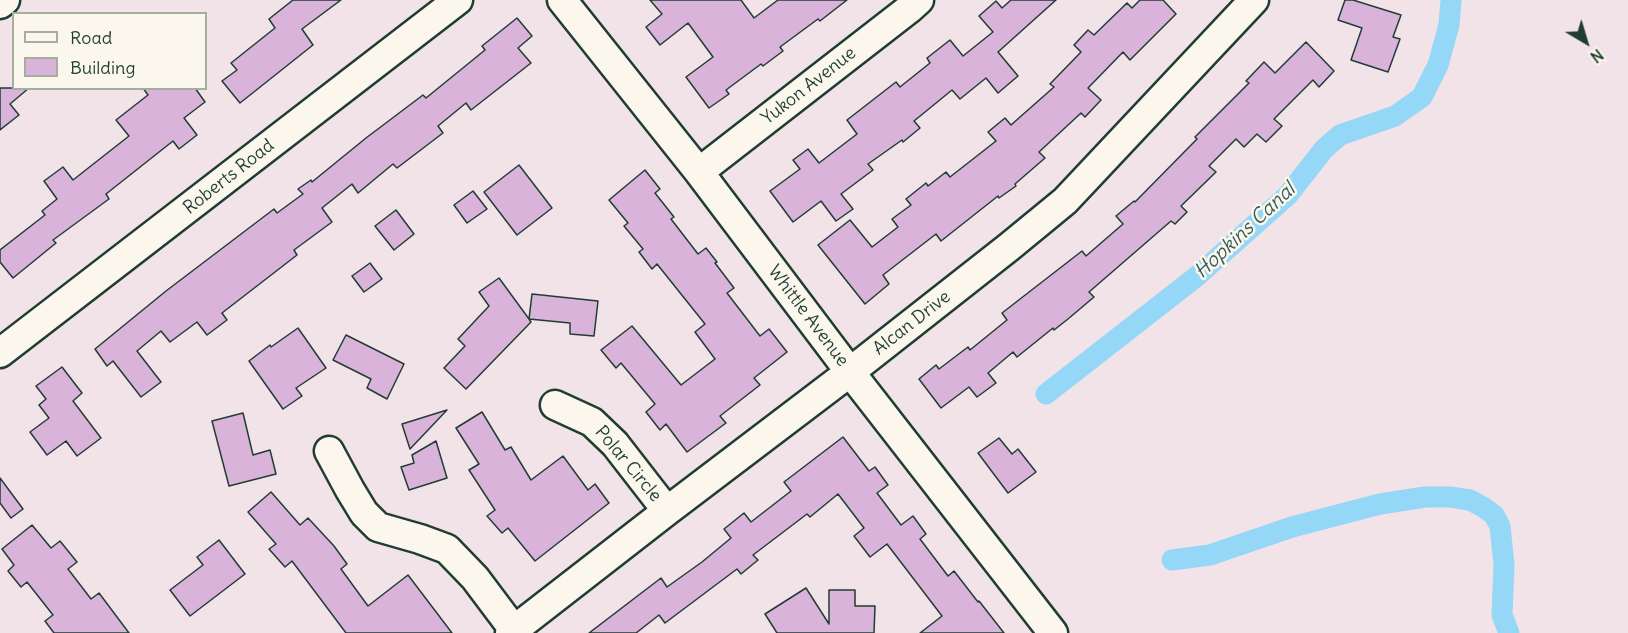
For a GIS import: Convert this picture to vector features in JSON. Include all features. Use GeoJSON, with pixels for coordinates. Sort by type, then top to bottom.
{"type":"FeatureCollection","features":[{"type":"Feature","properties":{"kind":"street"},"geometry":{"type":"LineString","coordinates":[[0,4],[5,0]]}},
{"type":"Feature","properties":{"kind":"street","name":"Roberts Road"},"geometry":{"type":"LineString","coordinates":[[0,354],[458,0]]}},
{"type":"Feature","properties":{"kind":"street","name":"Whittle Avenue"},"geometry":{"type":"LineString","coordinates":[[562,0],[699,172],[850,372],[1053,633]]}},
{"type":"Feature","properties":{"kind":"street","name":"Yukon Avenue"},"geometry":{"type":"LineString","coordinates":[[699,172],[919,0]]}},
{"type":"Feature","properties":{"kind":"street","name":"Alcan Drive"},"geometry":{"type":"LineString","coordinates":[[512,631],[850,372],[1065,201],[1254,0]]}},
{"type":"Feature","properties":{"kind":"street","name":"Polar Circle"},"geometry":{"type":"LineString","coordinates":[[555,405],[592,422],[615,444],[667,511]]}},
{"type":"Feature","properties":{"kind":"street"},"geometry":{"type":"LineString","coordinates":[[329,451],[364,513],[378,527],[447,549],[475,578],[512,631]]}},
{"type":"Feature","properties":{"kind":"building"},"geometry":{"type":"Polygon","coordinates":[[[293,0],[341,0],[302,29],[313,45],[240,103],[222,81],[237,70],[231,63],[275,28],[269,19],[293,0]]]}},
{"type":"Feature","properties":{"kind":"building"},"geometry":{"type":"Polygon","coordinates":[[[650,0],[741,0],[754,18],[778,0],[847,0],[780,47],[783,51],[726,90],[729,94],[709,108],[686,77],[713,57],[688,23],[660,45],[646,27],[662,14],[650,0]]]}},
{"type":"Feature","properties":{"kind":"building"},"geometry":{"type":"Polygon","coordinates":[[[1011,0],[1056,0],[998,52],[1018,76],[998,93],[986,78],[960,99],[952,90],[914,121],[920,128],[903,142],[902,140],[868,164],[873,170],[841,194],[853,209],[836,221],[821,201],[793,222],[770,191],[800,169],[793,160],[808,149],[819,163],[857,134],[847,120],[896,82],[900,87],[930,63],[927,58],[950,40],[963,56],[993,32],[979,16],[996,1],[1002,8],[1011,0]]]}},
{"type":"Feature","properties":{"kind":"building"},"geometry":{"type":"Polygon","coordinates":[[[1140,0],[1163,0],[1176,14],[1130,60],[1123,52],[1088,88],[1101,100],[1085,117],[1081,113],[1039,152],[1045,158],[1015,184],[1016,186],[999,198],[998,196],[941,241],[936,234],[883,275],[889,284],[865,304],[818,245],[850,220],[872,247],[898,227],[892,219],[911,205],[906,199],[926,183],[928,186],[946,172],[950,177],[996,141],[988,132],[1005,118],[1011,125],[1054,87],[1050,84],[1081,52],[1074,45],[1088,30],[1094,35],[1127,3],[1132,8],[1140,0]]]}},
{"type":"Feature","properties":{"kind":"building"},"geometry":{"type":"Polygon","coordinates":[[[1345,0],[1353,0],[1401,15],[1393,37],[1400,39],[1388,72],[1351,60],[1362,28],[1338,20],[1345,0]]]}},
{"type":"Feature","properties":{"kind":"building"},"geometry":{"type":"Polygon","coordinates":[[[517,18],[532,36],[518,48],[531,63],[471,110],[466,103],[438,126],[443,133],[397,168],[393,164],[358,193],[352,184],[322,208],[332,222],[294,250],[297,255],[222,313],[227,320],[207,335],[197,322],[170,342],[161,331],[137,351],[161,382],[141,397],[113,361],[107,366],[95,349],[166,291],[274,209],[277,213],[303,194],[298,189],[311,180],[312,182],[423,95],[426,98],[485,50],[482,46],[517,18]]]}},
{"type":"Feature","properties":{"kind":"building"},"geometry":{"type":"Polygon","coordinates":[[[1306,42],[1334,71],[1319,87],[1313,80],[1274,119],[1282,126],[1266,142],[1257,134],[1244,147],[1236,139],[1209,166],[1216,172],[1181,206],[1187,212],[1175,224],[1171,221],[1089,292],[1094,297],[1068,319],[1017,357],[1013,352],[988,373],[996,383],[977,397],[969,387],[941,408],[919,379],[936,365],[939,369],[968,347],[970,350],[1007,320],[1002,313],[1082,251],[1086,256],[1123,224],[1116,216],[1135,202],[1197,139],[1195,137],[1249,83],[1246,81],[1264,62],[1275,73],[1306,42]]]}},
{"type":"Feature","properties":{"kind":"building"},"geometry":{"type":"Polygon","coordinates":[[[0,88],[27,90],[10,104],[19,115],[0,130],[0,88]]]}},
{"type":"Feature","properties":{"kind":"building"},"geometry":{"type":"Polygon","coordinates":[[[144,90],[196,90],[205,102],[184,118],[197,135],[179,149],[173,141],[106,194],[109,199],[53,240],[56,243],[13,278],[0,262],[0,250],[45,215],[42,211],[57,199],[44,181],[63,167],[73,180],[129,136],[116,120],[148,95],[144,90]]]}},
{"type":"Feature","properties":{"kind":"building"},"geometry":{"type":"Polygon","coordinates":[[[519,165],[552,208],[517,235],[484,192],[519,165]]]}},
{"type":"Feature","properties":{"kind":"building"},"geometry":{"type":"Polygon","coordinates":[[[645,170],[660,189],[655,193],[674,217],[671,219],[698,254],[706,248],[717,262],[715,263],[734,288],[727,293],[760,336],[769,329],[787,352],[754,378],[760,385],[720,416],[726,423],[687,452],[666,424],[660,430],[646,412],[655,404],[621,363],[616,368],[601,350],[632,326],[681,385],[715,359],[695,332],[705,324],[657,264],[652,269],[639,252],[643,249],[624,226],[628,223],[609,200],[645,170]]]}},
{"type":"Feature","properties":{"kind":"building"},"geometry":{"type":"Polygon","coordinates":[[[473,191],[487,209],[467,223],[454,205],[473,191]]]}},
{"type":"Feature","properties":{"kind":"building"},"geometry":{"type":"Polygon","coordinates":[[[396,210],[414,234],[394,250],[375,226],[396,210]]]}},
{"type":"Feature","properties":{"kind":"building"},"geometry":{"type":"Polygon","coordinates":[[[370,263],[382,279],[364,292],[352,276],[370,263]]]}},
{"type":"Feature","properties":{"kind":"building"},"geometry":{"type":"Polygon","coordinates":[[[499,278],[531,322],[466,389],[444,368],[465,346],[458,339],[489,306],[479,292],[499,278]]]}},
{"type":"Feature","properties":{"kind":"building"},"geometry":{"type":"Polygon","coordinates":[[[532,294],[598,301],[594,336],[570,334],[570,323],[529,319],[532,294]]]}},
{"type":"Feature","properties":{"kind":"building"},"geometry":{"type":"Polygon","coordinates":[[[298,328],[326,368],[296,388],[302,396],[283,409],[249,361],[298,328]]]}},
{"type":"Feature","properties":{"kind":"building"},"geometry":{"type":"Polygon","coordinates":[[[346,335],[404,364],[387,399],[367,388],[371,379],[333,360],[346,335]]]}},
{"type":"Feature","properties":{"kind":"building"},"geometry":{"type":"Polygon","coordinates":[[[62,367],[82,393],[73,401],[101,438],[77,456],[66,441],[47,455],[30,432],[49,418],[39,405],[46,399],[36,386],[62,367]]]}},
{"type":"Feature","properties":{"kind":"building"},"geometry":{"type":"Polygon","coordinates":[[[447,410],[410,449],[402,424],[447,410]]]}},
{"type":"Feature","properties":{"kind":"building"},"geometry":{"type":"Polygon","coordinates":[[[482,412],[505,450],[511,447],[531,480],[563,456],[588,490],[595,484],[609,503],[535,561],[508,528],[502,533],[487,516],[495,510],[469,470],[479,464],[456,428],[482,412]]]}},
{"type":"Feature","properties":{"kind":"building"},"geometry":{"type":"Polygon","coordinates":[[[243,413],[253,455],[270,450],[276,474],[229,486],[212,421],[243,413]]]}},
{"type":"Feature","properties":{"kind":"building"},"geometry":{"type":"Polygon","coordinates":[[[843,437],[869,471],[875,467],[888,485],[877,493],[901,525],[913,516],[926,534],[920,539],[948,576],[954,571],[1004,633],[920,633],[942,616],[887,544],[870,557],[854,536],[864,528],[838,494],[810,517],[807,514],[753,555],[758,560],[741,574],[737,569],[665,623],[659,615],[636,633],[589,633],[661,578],[667,587],[702,562],[731,538],[724,529],[744,513],[751,522],[791,491],[784,482],[843,437]]]}},
{"type":"Feature","properties":{"kind":"building"},"geometry":{"type":"Polygon","coordinates":[[[999,438],[1012,454],[1018,449],[1036,472],[1008,493],[978,453],[999,438]]]}},
{"type":"Feature","properties":{"kind":"building"},"geometry":{"type":"Polygon","coordinates":[[[436,441],[447,478],[409,490],[401,467],[414,463],[412,455],[436,441]]]}},
{"type":"Feature","properties":{"kind":"building"},"geometry":{"type":"Polygon","coordinates":[[[0,478],[23,509],[11,518],[0,503],[0,478]]]}},
{"type":"Feature","properties":{"kind":"building"},"geometry":{"type":"Polygon","coordinates":[[[271,492],[300,525],[308,518],[334,546],[347,564],[341,569],[368,606],[408,575],[452,633],[346,633],[292,561],[285,567],[269,549],[276,544],[248,512],[271,492]]]}},
{"type":"Feature","properties":{"kind":"building"},"geometry":{"type":"Polygon","coordinates":[[[32,525],[51,548],[60,541],[77,562],[68,569],[91,599],[99,593],[129,633],[54,633],[45,621],[53,615],[27,582],[21,587],[8,571],[14,565],[2,549],[32,525]]]}},
{"type":"Feature","properties":{"kind":"building"},"geometry":{"type":"Polygon","coordinates":[[[219,540],[245,574],[190,616],[170,590],[203,565],[197,557],[219,540]]]}},
{"type":"Feature","properties":{"kind":"building"},"geometry":{"type":"Polygon","coordinates":[[[806,588],[829,624],[829,590],[855,590],[855,606],[875,606],[874,633],[777,633],[765,614],[806,588]]]}},
{"type":"Feature","properties":{"kind":"waterway","name":"Hopkins Canal"},"geometry":{"type":"LineString","coordinates":[[1046,394],[1196,277],[1288,195],[1324,149],[1340,135],[1395,116],[1422,97],[1438,65],[1449,25],[1451,0]]}},
{"type":"Feature","properties":{"kind":"waterway","name":"Hopkins Canal"},"geometry":{"type":"LineString","coordinates":[[1172,560],[1210,555],[1292,527],[1380,504],[1425,497],[1470,500],[1494,515],[1500,526],[1504,565],[1502,615],[1509,633]]}}]}
